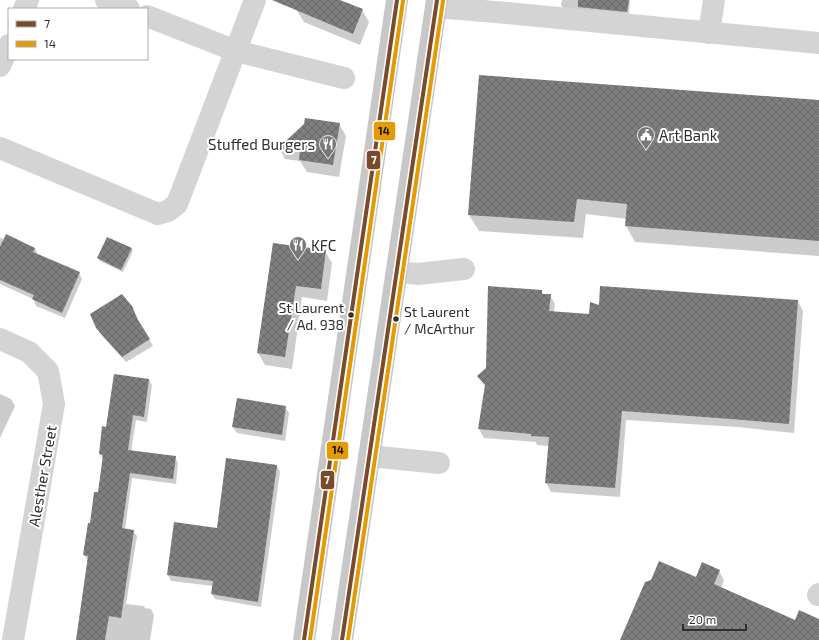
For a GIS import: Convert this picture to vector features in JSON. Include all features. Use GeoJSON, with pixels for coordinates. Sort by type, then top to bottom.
{"type":"FeatureCollection","features":[{"type":"Feature","properties":{"kind":"main road"},"geometry":{"type":"LineString","coordinates":[[304,640],[397,0]]}},
{"type":"Feature","properties":{"kind":"main road"},"geometry":{"type":"LineString","coordinates":[[342,640],[437,4]]}},
{"type":"Feature","properties":{"kind":"street"},"geometry":{"type":"LineString","coordinates":[[106,0],[126,8]]}},
{"type":"Feature","properties":{"kind":"street"},"geometry":{"type":"LineString","coordinates":[[0,148],[158,214],[168,211],[177,204],[255,0]]}},
{"type":"Feature","properties":{"kind":"street"},"geometry":{"type":"LineString","coordinates":[[709,33],[714,0]]}},
{"type":"Feature","properties":{"kind":"street"},"geometry":{"type":"LineString","coordinates":[[437,4],[508,7],[709,33],[819,43]]}},
{"type":"Feature","properties":{"kind":"street"},"geometry":{"type":"LineString","coordinates":[[148,16],[236,51],[344,78]]}},
{"type":"Feature","properties":{"kind":"street"},"geometry":{"type":"LineString","coordinates":[[0,66],[8,47]]}},
{"type":"Feature","properties":{"kind":"street"},"geometry":{"type":"LineString","coordinates":[[397,272],[418,274],[464,269]]}},
{"type":"Feature","properties":{"kind":"street","name":"Alesther Street"},"geometry":{"type":"LineString","coordinates":[[0,339],[29,352],[48,371],[54,404],[9,634]]}},
{"type":"Feature","properties":{"kind":"street"},"geometry":{"type":"LineString","coordinates":[[369,456],[439,463]]}},
{"type":"Feature","properties":{"kind":"building"},"geometry":{"type":"Polygon","coordinates":[[[272,0],[340,0],[363,9],[353,34],[272,0]]]}},
{"type":"Feature","properties":{"kind":"building"},"geometry":{"type":"Polygon","coordinates":[[[578,0],[629,0],[627,12],[578,7],[578,0]]]}},
{"type":"Feature","properties":{"kind":"building","name":"Art Bank"},"geometry":{"type":"Polygon","coordinates":[[[479,75],[819,100],[819,241],[625,226],[627,204],[577,199],[574,222],[468,215],[479,75]]]}},
{"type":"Feature","properties":{"kind":"building"},"geometry":{"type":"Polygon","coordinates":[[[305,118],[340,123],[333,165],[299,160],[300,150],[278,148],[304,124],[305,118]]]}},
{"type":"Feature","properties":{"kind":"building"},"geometry":{"type":"Polygon","coordinates":[[[6,234],[35,248],[33,252],[80,272],[62,313],[32,299],[34,295],[0,280],[0,247],[6,234]]]}},
{"type":"Feature","properties":{"kind":"building"},"geometry":{"type":"Polygon","coordinates":[[[107,237],[132,248],[121,270],[97,258],[107,237]]]}},
{"type":"Feature","properties":{"kind":"building"},"geometry":{"type":"Polygon","coordinates":[[[273,243],[326,250],[321,289],[296,286],[285,357],[257,353],[273,243]]]}},
{"type":"Feature","properties":{"kind":"building"},"geometry":{"type":"Polygon","coordinates":[[[488,286],[542,290],[542,294],[551,294],[549,311],[589,314],[590,302],[599,305],[600,286],[798,300],[789,424],[622,411],[615,488],[545,483],[549,437],[478,429],[485,385],[477,376],[486,368],[488,286]]]}},
{"type":"Feature","properties":{"kind":"building"},"geometry":{"type":"Polygon","coordinates":[[[122,294],[132,306],[138,320],[150,339],[122,357],[96,328],[90,314],[122,294]]]}},
{"type":"Feature","properties":{"kind":"building"},"geometry":{"type":"Polygon","coordinates":[[[114,374],[149,379],[144,417],[133,415],[128,450],[176,456],[173,479],[130,473],[122,528],[134,530],[121,618],[109,616],[105,640],[76,640],[88,556],[83,555],[88,523],[90,523],[94,492],[98,492],[103,455],[99,454],[102,426],[106,427],[114,374]]]}},
{"type":"Feature","properties":{"kind":"building"},"geometry":{"type":"Polygon","coordinates":[[[237,398],[286,406],[282,435],[232,427],[237,398]]]}},
{"type":"Feature","properties":{"kind":"building"},"geometry":{"type":"Polygon","coordinates":[[[226,458],[277,465],[258,602],[211,594],[213,581],[167,575],[174,522],[217,528],[226,458]]]}},
{"type":"Feature","properties":{"kind":"building"},"geometry":{"type":"Polygon","coordinates":[[[659,561],[696,577],[702,562],[720,570],[714,584],[795,620],[799,610],[819,619],[819,640],[620,640],[645,582],[651,580],[659,561]]]}},
{"type":"Feature","properties":{"kind":"transit line","name":"7"},"geometry":{"type":"LineString","coordinates":[[304,640],[397,0]]}},
{"type":"Feature","properties":{"kind":"transit line","name":"7"},"geometry":{"type":"LineString","coordinates":[[342,640],[437,0]]}},
{"type":"Feature","properties":{"kind":"transit line","name":"14"},"geometry":{"type":"LineString","coordinates":[[310,640],[403,1]]}},
{"type":"Feature","properties":{"kind":"transit line","name":"14"},"geometry":{"type":"LineString","coordinates":[[348,640],[443,1]]}},
{"type":"Feature","properties":{"kind":"place","name":"Art Bank"},"geometry":{"type":"Point","coordinates":[646,150]}},
{"type":"Feature","properties":{"kind":"place","name":"Stuffed Burgers"},"geometry":{"type":"Point","coordinates":[328,159]}},
{"type":"Feature","properties":{"kind":"place","name":"KFC"},"geometry":{"type":"Point","coordinates":[298,260]}},
{"type":"Feature","properties":{"kind":"place","name":"St Laurent / Ad. 938"},"geometry":{"type":"Point","coordinates":[351,315]}},
{"type":"Feature","properties":{"kind":"place","name":"St Laurent / McArthur"},"geometry":{"type":"Point","coordinates":[396,319]}}]}
